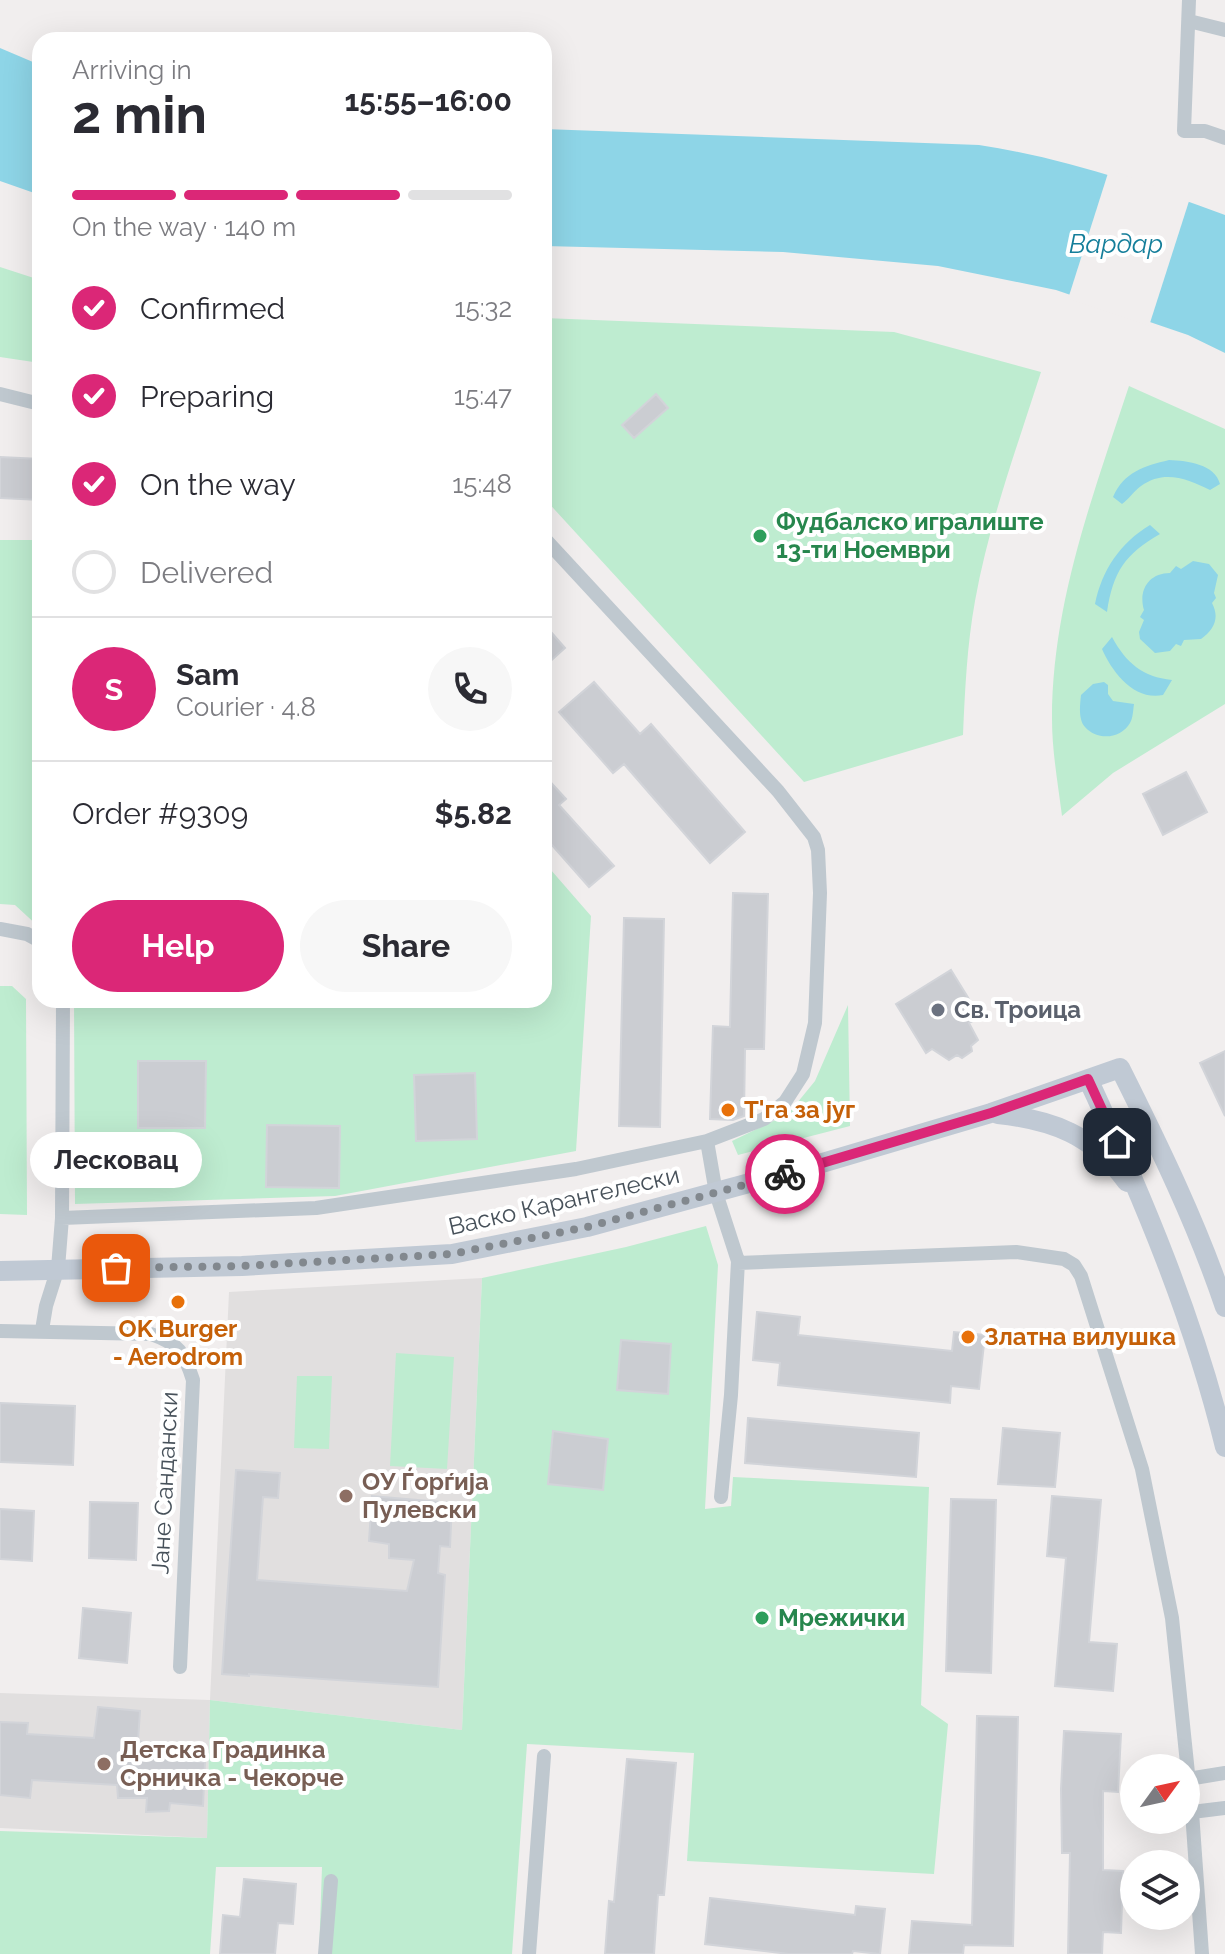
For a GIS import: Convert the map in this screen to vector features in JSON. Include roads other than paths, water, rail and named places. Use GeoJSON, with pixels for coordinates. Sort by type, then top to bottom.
{"type":"FeatureCollection","features":[{"type":"Feature","properties":{"kind":"street"},"geometry":{"type":"LineString","coordinates":[[1189,0],[1184,131],[1205,131],[1225,138]]}},
{"type":"Feature","properties":{"kind":"street"},"geometry":{"type":"LineString","coordinates":[[1189,21],[1225,30]]}},
{"type":"Feature","properties":{"kind":"street"},"geometry":{"type":"LineString","coordinates":[[0,394],[32,402]]}},
{"type":"Feature","properties":{"kind":"street"},"geometry":{"type":"LineString","coordinates":[[62,1218],[316,1208],[576,1169],[707,1141],[764,1119],[785,1102],[803,1074],[815,1023],[820,893],[818,850],[814,837],[787,801],[552,547]]}},
{"type":"Feature","properties":{"kind":"street"},"geometry":{"type":"LineString","coordinates":[[0,929],[32,937]]}},
{"type":"Feature","properties":{"kind":"street"},"geometry":{"type":"LineString","coordinates":[[42,1330],[58,1268],[62,1218],[63,1008]]}},
{"type":"Feature","properties":{"kind":"street","name":"Васко Карангелески"},"geometry":{"type":"LineString","coordinates":[[0,1271],[242,1266],[452,1254],[587,1227],[716,1193],[991,1113],[1120,1068],[1173,1174],[1198,1231],[1225,1307]]}},
{"type":"Feature","properties":{"kind":"street"},"geometry":{"type":"LineString","coordinates":[[1088,1079],[1147,1212],[1185,1314],[1225,1447]]}},
{"type":"Feature","properties":{"kind":"street"},"geometry":{"type":"LineString","coordinates":[[991,1113],[1033,1119],[1072,1131],[1115,1167],[1147,1212]]}},
{"type":"Feature","properties":{"kind":"street"},"geometry":{"type":"LineString","coordinates":[[707,1141],[716,1193],[738,1263],[731,1395],[721,1497]]}},
{"type":"Feature","properties":{"kind":"street"},"geometry":{"type":"LineString","coordinates":[[738,1263],[1016,1252],[1064,1259],[1074,1265],[1086,1290],[1142,1469],[1172,1618],[1186,1754]]}},
{"type":"Feature","properties":{"kind":"street","name":"Јане Сандански"},"geometry":{"type":"LineString","coordinates":[[0,1331],[151,1334],[164,1338],[185,1355],[193,1380],[180,1667]]}},
{"type":"Feature","properties":{"kind":"street"},"geometry":{"type":"LineString","coordinates":[[529,1954],[544,1756]]}},
{"type":"Feature","properties":{"kind":"street"},"geometry":{"type":"LineString","coordinates":[[1200,1777],[1225,1773]]}},
{"type":"Feature","properties":{"kind":"street"},"geometry":{"type":"LineString","coordinates":[[1200,1811],[1225,1808]]}},
{"type":"Feature","properties":{"kind":"street"},"geometry":{"type":"LineString","coordinates":[[1194,1834],[1202,1954]]}},
{"type":"Feature","properties":{"kind":"street"},"geometry":{"type":"LineString","coordinates":[[325,1954],[331,1881]]}},
{"type":"Feature","properties":{"kind":"water"},"geometry":{"type":"Polygon","coordinates":[[[0,48],[32,62],[32,192],[0,181],[0,48]]]}},
{"type":"Feature","properties":{"kind":"water","name":"Вардар"},"geometry":{"type":"Polygon","coordinates":[[[552,129],[979,145],[1042,157],[1134,183],[1225,215],[1225,353],[1188,335],[1056,290],[938,266],[783,252],[552,246],[552,129]]]}},
{"type":"Feature","properties":{"kind":"water"},"geometry":{"type":"Polygon","coordinates":[[[1169,460],[1207,468],[1220,484],[1210,490],[1185,479],[1158,478],[1141,486],[1122,504],[1113,497],[1123,482],[1136,471],[1169,460]]]}},
{"type":"Feature","properties":{"kind":"water"},"geometry":{"type":"Polygon","coordinates":[[[1150,525],[1160,534],[1129,557],[1117,575],[1107,612],[1095,604],[1102,580],[1121,549],[1150,525]]]}},
{"type":"Feature","properties":{"kind":"water"},"geometry":{"type":"Polygon","coordinates":[[[1193,561],[1209,564],[1218,575],[1214,593],[1216,598],[1212,603],[1214,623],[1201,639],[1184,640],[1181,646],[1176,644],[1170,651],[1155,653],[1140,639],[1139,632],[1144,620],[1140,617],[1144,610],[1144,590],[1156,576],[1170,573],[1176,566],[1181,569],[1193,561]]]}},
{"type":"Feature","properties":{"kind":"water"},"geometry":{"type":"Polygon","coordinates":[[[1112,637],[1136,667],[1152,676],[1172,680],[1163,695],[1143,694],[1125,683],[1102,649],[1112,637]]]}},
{"type":"Feature","properties":{"kind":"water"},"geometry":{"type":"Polygon","coordinates":[[[1104,682],[1113,701],[1134,704],[1130,723],[1121,732],[1109,736],[1090,732],[1081,720],[1080,712],[1081,695],[1093,684],[1104,682]]]}},
{"type":"Feature","properties":{"kind":"place","name":"Фудбалско игралиште 13-ти Ноември"},"geometry":{"type":"Point","coordinates":[760,536]}},
{"type":"Feature","properties":{"kind":"place","name":"Св. Троица"},"geometry":{"type":"Point","coordinates":[938,1010]}},
{"type":"Feature","properties":{"kind":"place","name":"Т'га за југ"},"geometry":{"type":"Point","coordinates":[728,1110]}},
{"type":"Feature","properties":{"kind":"place","name":"Лесковац"},"geometry":{"type":"Point","coordinates":[116,1268]}},
{"type":"Feature","properties":{"kind":"place","name":"OK Burger - Aerodrom"},"geometry":{"type":"Point","coordinates":[178,1302]}},
{"type":"Feature","properties":{"kind":"place","name":"Златна вилушка"},"geometry":{"type":"Point","coordinates":[968,1337]}},
{"type":"Feature","properties":{"kind":"place","name":"ОУ Ѓорѓија Пулевски"},"geometry":{"type":"Point","coordinates":[346,1496]}},
{"type":"Feature","properties":{"kind":"place","name":"Мрежички"},"geometry":{"type":"Point","coordinates":[762,1618]}},
{"type":"Feature","properties":{"kind":"place","name":"Детска Градинка Срничка - Чекорче"},"geometry":{"type":"Point","coordinates":[104,1764]}}]}
